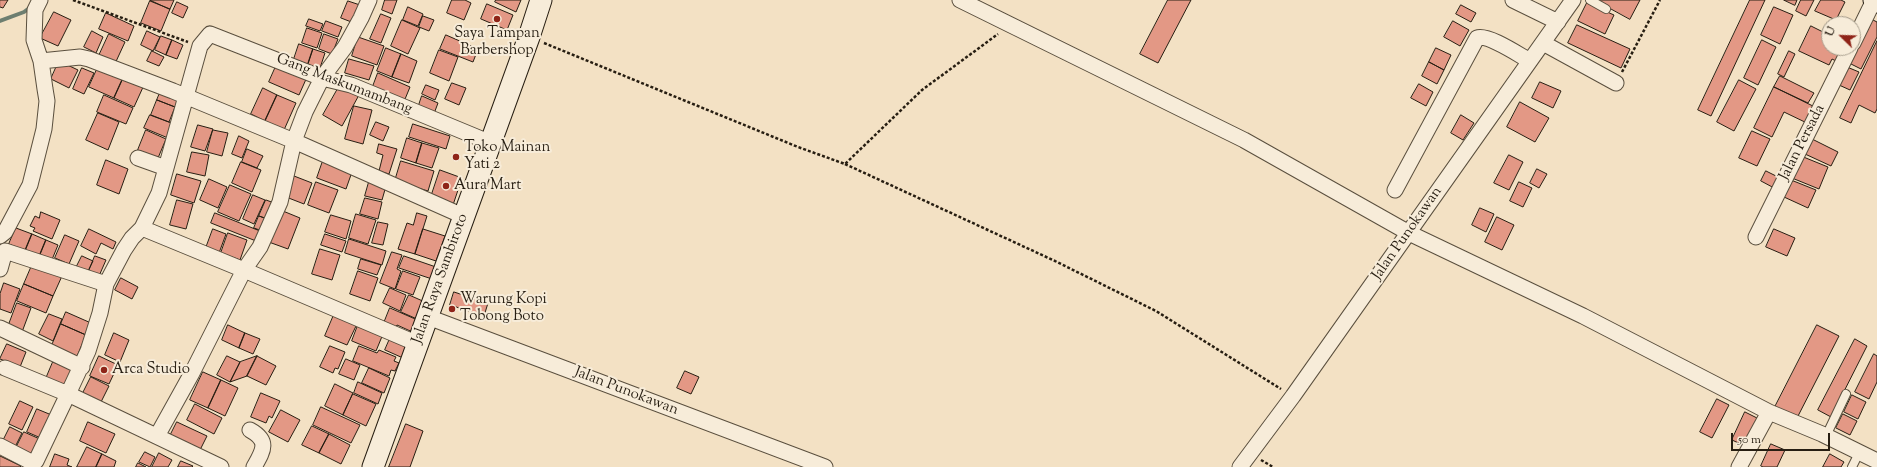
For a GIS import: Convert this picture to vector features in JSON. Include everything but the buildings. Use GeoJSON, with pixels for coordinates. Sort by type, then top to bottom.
{"type":"FeatureCollection","features":[{"type":"Feature","properties":{"kind":"street"},"geometry":{"type":"LineString","coordinates":[[157,436],[192,373],[244,270],[260,248],[280,202],[294,141],[305,112],[322,78],[345,47],[369,0]]}},
{"type":"Feature","properties":{"kind":"street","name":"Jalan Raya Sambiroto"},"geometry":{"type":"LineString","coordinates":[[373,467],[463,216],[491,143],[541,0]]}},
{"type":"Feature","properties":{"kind":"street"},"geometry":{"type":"LineString","coordinates":[[960,0],[1244,140],[1408,233],[1583,316],[1769,412],[1826,436],[1877,461]]}},
{"type":"Feature","properties":{"kind":"street"},"geometry":{"type":"LineString","coordinates":[[1513,0],[1558,22]]}},
{"type":"Feature","properties":{"kind":"street","name":"Jalan Punokawan"},"geometry":{"type":"LineString","coordinates":[[1240,467],[1293,396],[1573,0]]}},
{"type":"Feature","properties":{"kind":"street"},"geometry":{"type":"LineString","coordinates":[[1861,27],[1874,0],[1877,2]]}},
{"type":"Feature","properties":{"kind":"street"},"geometry":{"type":"LineString","coordinates":[[0,236],[5,232],[30,185],[40,148],[46,101],[41,61],[34,40],[38,5]]}},
{"type":"Feature","properties":{"kind":"street","name":"Gang Maskumambang"},"geometry":{"type":"LineString","coordinates":[[200,46],[210,34],[322,78],[351,85],[491,143]]}},
{"type":"Feature","properties":{"kind":"street"},"geometry":{"type":"LineString","coordinates":[[1395,190],[1476,38],[1481,36],[1492,40],[1530,61]]}},
{"type":"Feature","properties":{"kind":"street"},"geometry":{"type":"LineString","coordinates":[[1543,43],[1616,83]]}},
{"type":"Feature","properties":{"kind":"street"},"geometry":{"type":"LineString","coordinates":[[0,446],[23,459],[33,463],[36,461],[82,367],[100,313],[106,284],[124,250],[132,238],[142,228],[159,193],[200,46]]}},
{"type":"Feature","properties":{"kind":"street","name":"Jalan Persada"},"geometry":{"type":"LineString","coordinates":[[1756,237],[1846,56]]}},
{"type":"Feature","properties":{"kind":"street"},"geometry":{"type":"LineString","coordinates":[[41,61],[73,58],[89,59],[186,96],[294,141],[463,216]]}},
{"type":"Feature","properties":{"kind":"street"},"geometry":{"type":"LineString","coordinates":[[138,158],[166,168]]}},
{"type":"Feature","properties":{"kind":"street"},"geometry":{"type":"LineString","coordinates":[[142,228],[418,344]]}},
{"type":"Feature","properties":{"kind":"street"},"geometry":{"type":"LineString","coordinates":[[0,269],[2,249],[106,284]]}},
{"type":"Feature","properties":{"kind":"street","name":"Jalan Punokawan"},"geometry":{"type":"LineString","coordinates":[[428,317],[825,467]]}},
{"type":"Feature","properties":{"kind":"street"},"geometry":{"type":"LineString","coordinates":[[0,328],[82,367]]}},
{"type":"Feature","properties":{"kind":"street"},"geometry":{"type":"LineString","coordinates":[[5,368],[68,394],[221,467]]}},
{"type":"Feature","properties":{"kind":"street"},"geometry":{"type":"LineString","coordinates":[[1739,467],[1769,412]]}},
{"type":"Feature","properties":{"kind":"street"},"geometry":{"type":"LineString","coordinates":[[250,430],[260,436],[264,444],[263,450],[254,467]]}},
{"type":"Feature","properties":{"kind":"lane"},"geometry":{"type":"LineString","coordinates":[[1590,0],[1606,9]]}},
{"type":"Feature","properties":{"kind":"lane"},"geometry":{"type":"LineString","coordinates":[[1826,436],[1846,394]]}},
{"type":"Feature","properties":{"kind":"lane"},"geometry":{"type":"LineString","coordinates":[[1852,467],[1859,453]]}},
{"type":"Feature","properties":{"kind":"path"},"geometry":{"type":"LineString","coordinates":[[73,0],[200,46]]}},
{"type":"Feature","properties":{"kind":"path"},"geometry":{"type":"LineString","coordinates":[[1616,83],[1660,0]]}},
{"type":"Feature","properties":{"kind":"path"},"geometry":{"type":"LineString","coordinates":[[845,164],[922,90],[1009,25]]}},
{"type":"Feature","properties":{"kind":"path"},"geometry":{"type":"LineString","coordinates":[[529,37],[798,147],[845,164],[1055,261],[1156,311],[1293,396]]}},
{"type":"Feature","properties":{"kind":"waterway"},"geometry":{"type":"LineString","coordinates":[[0,21],[24,12],[32,6]]}},
{"type":"Feature","properties":{"kind":"place","name":"Saya Tampan Barbershop"},"geometry":{"type":"Point","coordinates":[497,19]}},
{"type":"Feature","properties":{"kind":"place","name":"Toko Mainan Yati 2"},"geometry":{"type":"Point","coordinates":[456,157]}},
{"type":"Feature","properties":{"kind":"place","name":"Aura Mart"},"geometry":{"type":"Point","coordinates":[446,186]}},
{"type":"Feature","properties":{"kind":"place","name":"Warung Kopi Tobong Boto"},"geometry":{"type":"Point","coordinates":[452,309]}},
{"type":"Feature","properties":{"kind":"place","name":"Arca Studio"},"geometry":{"type":"Point","coordinates":[104,370]}}]}
